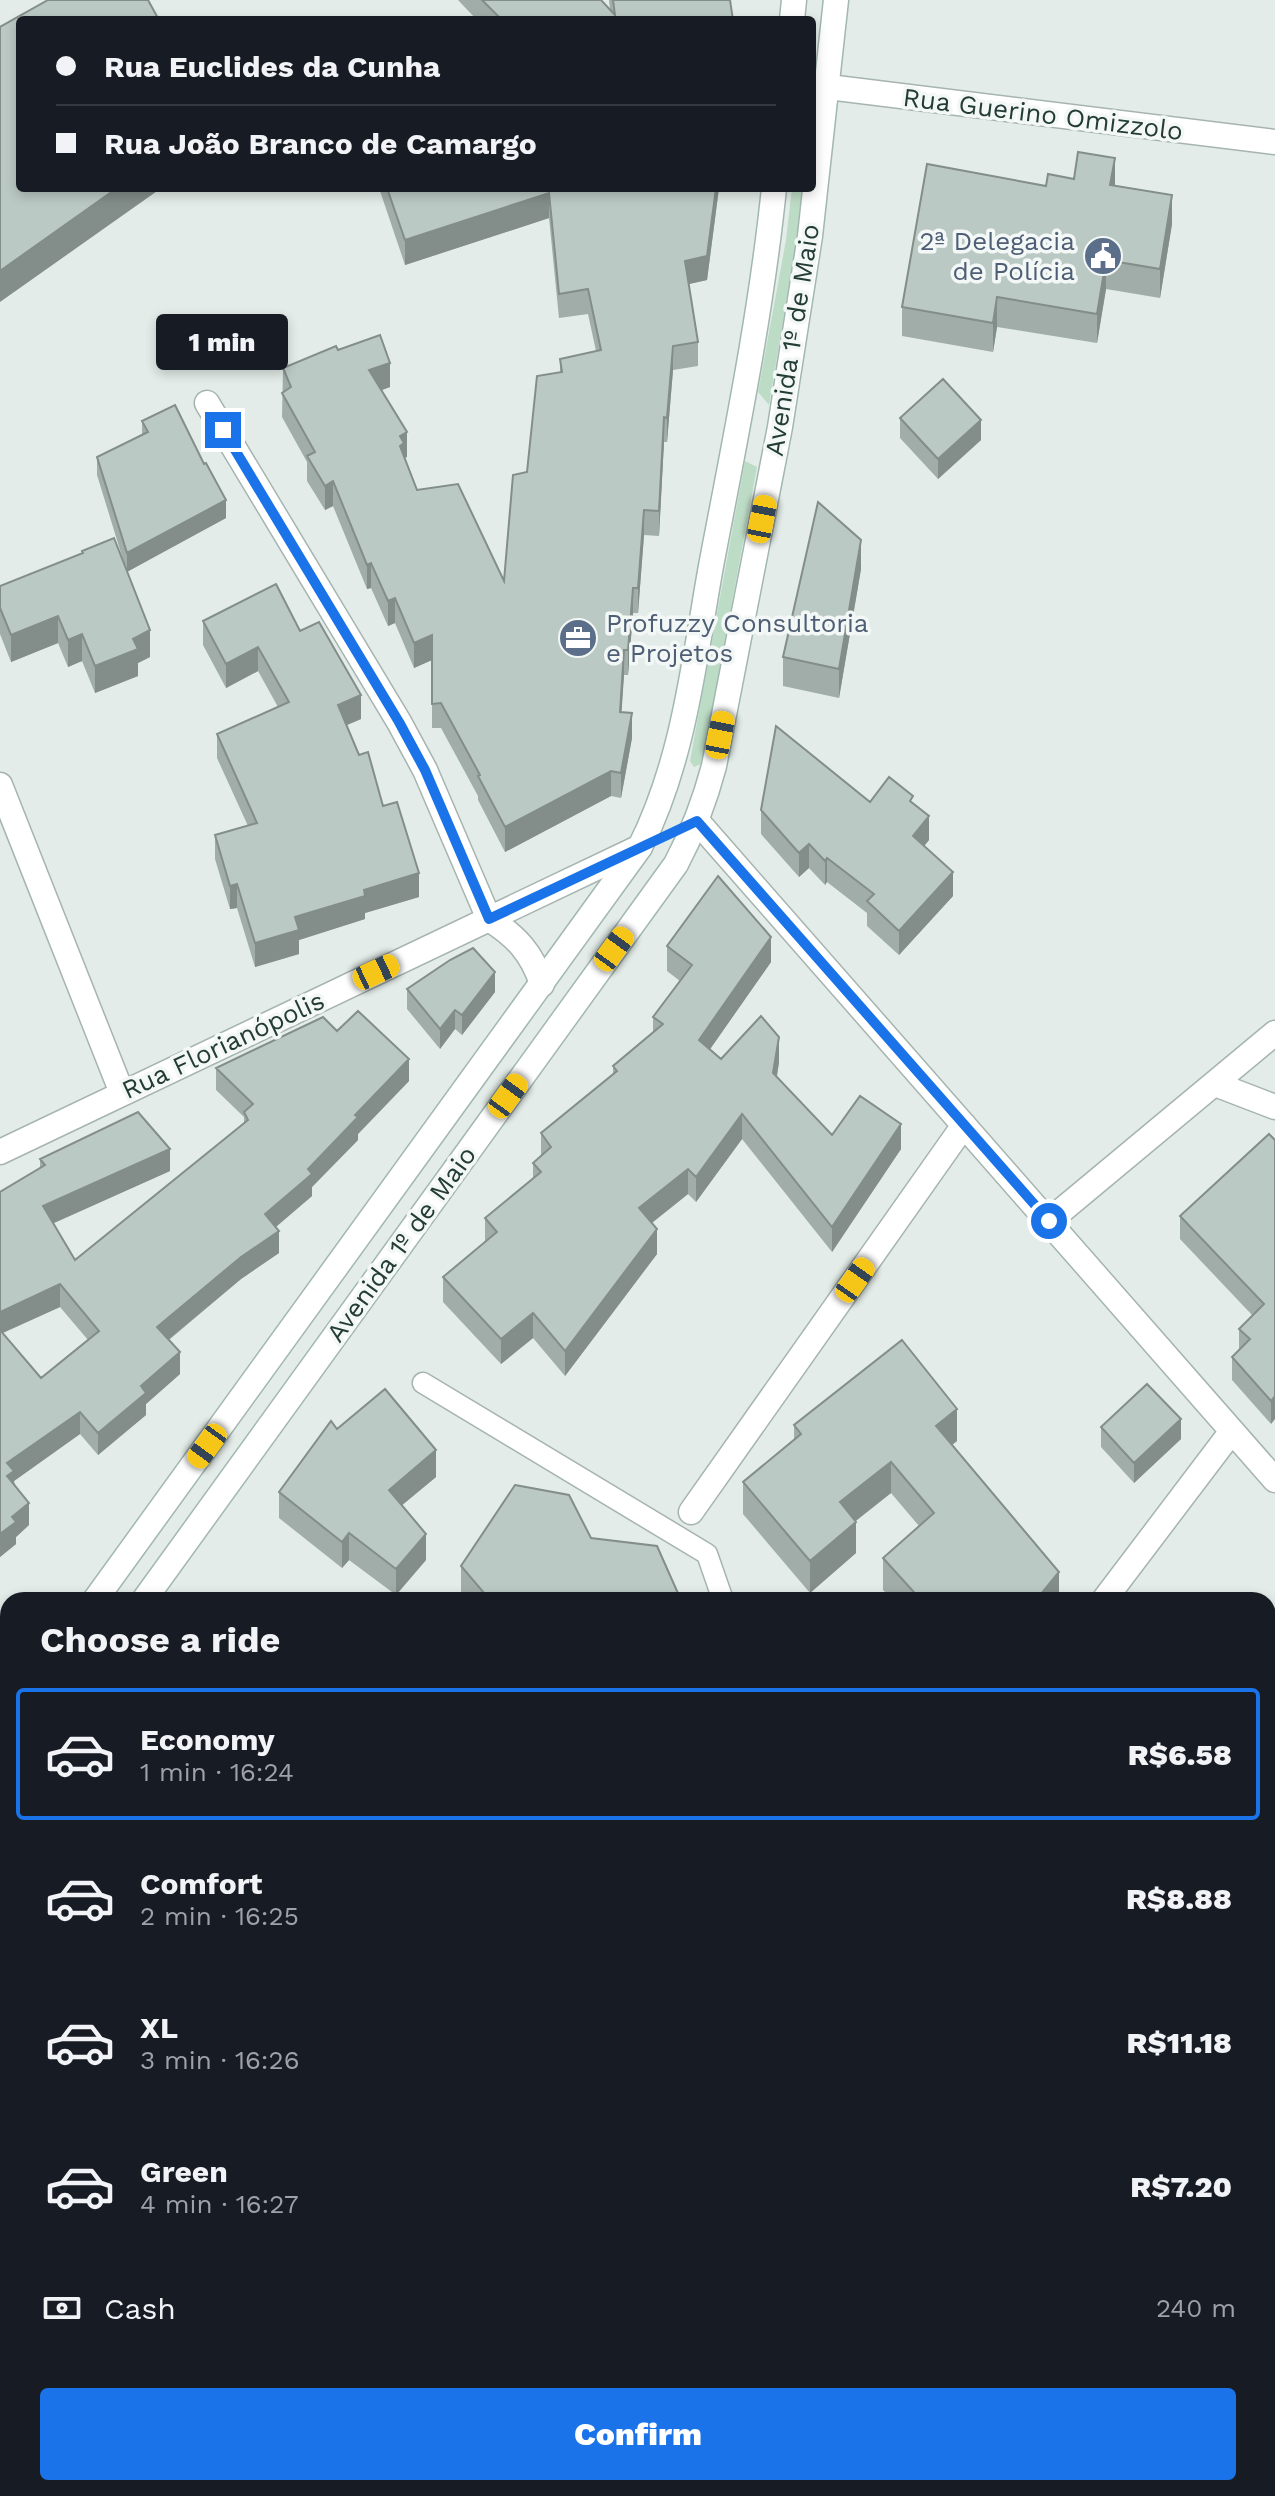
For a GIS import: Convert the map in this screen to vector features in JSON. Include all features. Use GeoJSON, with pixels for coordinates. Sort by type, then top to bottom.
{"type":"FeatureCollection","features":[{"type":"Feature","properties":{"kind":"street","name":"Avenida 1º de Maio"},"geometry":{"type":"LineString","coordinates":[[816,146],[820,86],[836,0]]}},
{"type":"Feature","properties":{"kind":"street","name":"Rua Guerino Omizzolo"},"geometry":{"type":"LineString","coordinates":[[820,86],[1275,142]]}},
{"type":"Feature","properties":{"kind":"street","name":"Avenida 1º de Maio"},"geometry":{"type":"LineString","coordinates":[[101,1592],[640,847],[665,792],[684,716],[739,418],[773,192]]}},
{"type":"Feature","properties":{"kind":"street","name":"Avenida 1º de Maio"},"geometry":{"type":"LineString","coordinates":[[150,1592],[676,864],[697,821],[714,766],[780,427],[810,236],[813,192]]}},
{"type":"Feature","properties":{"kind":"street"},"geometry":{"type":"LineString","coordinates":[[207,403],[406,734],[425,770],[489,919],[511,933],[525,947],[536,963],[542,984]]}},
{"type":"Feature","properties":{"kind":"street"},"geometry":{"type":"LineString","coordinates":[[739,418],[780,427]]}},
{"type":"Feature","properties":{"kind":"street"},"geometry":{"type":"LineString","coordinates":[[0,785],[122,1093]]}},
{"type":"Feature","properties":{"kind":"street"},"geometry":{"type":"LineString","coordinates":[[697,821],[1275,1480]]}},
{"type":"Feature","properties":{"kind":"street","name":"Rua Florianópolis"},"geometry":{"type":"LineString","coordinates":[[0,1152],[697,821]]}},
{"type":"Feature","properties":{"kind":"street"},"geometry":{"type":"LineString","coordinates":[[1049,1221],[1275,1033]]}},
{"type":"Feature","properties":{"kind":"street"},"geometry":{"type":"LineString","coordinates":[[1215,1084],[1275,1107]]}},
{"type":"Feature","properties":{"kind":"street"},"geometry":{"type":"LineString","coordinates":[[691,1512],[964,1125]]}},
{"type":"Feature","properties":{"kind":"street"},"geometry":{"type":"LineString","coordinates":[[1110,1592],[1232,1431]]}},
{"type":"Feature","properties":{"kind":"lane"},"geometry":{"type":"LineString","coordinates":[[423,1383],[707,1554],[720,1592]]}},
{"type":"Feature","properties":{"kind":"lane"},"geometry":{"type":"LineString","coordinates":[[675,1533],[691,1512]]}},
{"type":"Feature","properties":{"kind":"green space"},"geometry":{"type":"Polygon","coordinates":[[[792,192],[804,192],[769,405],[758,392],[786,240],[792,192]]]}},
{"type":"Feature","properties":{"kind":"green space"},"geometry":{"type":"Polygon","coordinates":[[[745,461],[757,467],[703,759],[701,764],[694,767],[690,761],[745,461]]]}},
{"type":"Feature","properties":{"kind":"building"},"geometry":{"type":"Polygon","coordinates":[[[48,0],[148,0],[157,16],[20,16],[48,0]]]}},
{"type":"Feature","properties":{"kind":"building"},"geometry":{"type":"Polygon","coordinates":[[[482,0],[601,0],[615,15],[613,0],[730,0],[732,16],[498,16],[482,0]]]}},
{"type":"Feature","properties":{"kind":"building"},"geometry":{"type":"Polygon","coordinates":[[[16,18],[16,192],[111,192],[0,271],[0,27],[16,18]]]}},
{"type":"Feature","properties":{"kind":"building"},"geometry":{"type":"Polygon","coordinates":[[[1078,152],[1115,158],[1110,185],[1172,195],[1160,269],[1106,260],[1097,314],[997,297],[993,323],[902,307],[927,164],[1046,186],[1048,174],[1074,179],[1078,152]]]}},
{"type":"Feature","properties":{"kind":"building"},"geometry":{"type":"Polygon","coordinates":[[[388,192],[715,192],[707,256],[685,261],[698,342],[673,346],[667,418],[664,417],[659,511],[644,510],[638,588],[633,588],[628,650],[624,650],[620,712],[632,713],[621,773],[611,771],[505,827],[441,703],[432,704],[432,635],[414,643],[395,598],[388,601],[371,563],[367,565],[333,481],[325,486],[307,456],[315,452],[282,393],[291,387],[283,368],[336,346],[338,350],[380,335],[390,363],[369,370],[407,432],[400,436],[404,443],[400,446],[417,490],[458,484],[504,581],[513,475],[527,472],[537,376],[562,372],[560,359],[601,350],[588,289],[559,294],[549,193],[405,240],[388,192]]]}},
{"type":"Feature","properties":{"kind":"building"},"geometry":{"type":"Polygon","coordinates":[[[943,379],[981,420],[938,459],[900,418],[943,379]]]}},
{"type":"Feature","properties":{"kind":"building"},"geometry":{"type":"Polygon","coordinates":[[[175,405],[226,500],[127,553],[97,457],[148,432],[142,421],[175,405]]]}},
{"type":"Feature","properties":{"kind":"building"},"geometry":{"type":"Polygon","coordinates":[[[818,502],[861,540],[839,669],[783,657],[818,502]]]}},
{"type":"Feature","properties":{"kind":"building"},"geometry":{"type":"Polygon","coordinates":[[[114,538],[150,630],[133,639],[138,649],[95,666],[82,634],[68,640],[58,616],[11,635],[0,608],[0,586],[114,538]]]}},
{"type":"Feature","properties":{"kind":"building"},"geometry":{"type":"Polygon","coordinates":[[[276,584],[300,631],[319,622],[361,695],[338,705],[359,755],[368,752],[383,806],[397,802],[419,873],[364,890],[365,896],[295,917],[299,930],[255,943],[237,884],[230,886],[215,835],[257,823],[217,734],[289,702],[258,647],[226,664],[203,621],[276,584]]]}},
{"type":"Feature","properties":{"kind":"building"},"geometry":{"type":"Polygon","coordinates":[[[776,726],[870,802],[889,777],[913,796],[910,801],[929,816],[913,836],[953,872],[899,931],[867,901],[874,894],[827,858],[825,861],[809,844],[799,853],[761,810],[776,726]]]}},
{"type":"Feature","properties":{"kind":"building"},"geometry":{"type":"Polygon","coordinates":[[[718,876],[771,937],[699,1040],[721,1059],[761,1016],[779,1037],[773,1073],[832,1135],[860,1096],[901,1124],[832,1227],[742,1114],[696,1177],[688,1169],[639,1208],[657,1229],[565,1351],[533,1313],[501,1339],[443,1277],[497,1232],[485,1218],[541,1172],[533,1163],[551,1147],[541,1133],[617,1071],[613,1066],[663,1024],[653,1017],[692,965],[667,946],[718,876]]]}},
{"type":"Feature","properties":{"kind":"building"},"geometry":{"type":"Polygon","coordinates":[[[473,948],[495,972],[462,1015],[455,1010],[440,1029],[407,989],[473,948]]]}},
{"type":"Feature","properties":{"kind":"building"},"geometry":{"type":"Polygon","coordinates":[[[358,1011],[409,1059],[308,1169],[312,1174],[265,1214],[279,1231],[241,1257],[157,1327],[180,1352],[141,1386],[146,1393],[98,1433],[80,1412],[7,1463],[14,1471],[7,1476],[29,1503],[12,1517],[16,1522],[0,1534],[0,1330],[41,1378],[99,1331],[60,1284],[0,1312],[0,1192],[45,1165],[40,1159],[138,1112],[170,1149],[43,1206],[75,1260],[248,1120],[244,1112],[253,1104],[216,1068],[323,1017],[337,1031],[358,1011]]]}},
{"type":"Feature","properties":{"kind":"building"},"geometry":{"type":"Polygon","coordinates":[[[1269,1134],[1275,1140],[1275,1396],[1271,1401],[1232,1357],[1250,1339],[1239,1329],[1264,1304],[1180,1216],[1269,1134]]]}},
{"type":"Feature","properties":{"kind":"building"},"geometry":{"type":"Polygon","coordinates":[[[902,1340],[957,1409],[936,1426],[1059,1572],[1043,1592],[914,1592],[883,1558],[934,1513],[891,1462],[840,1502],[856,1522],[810,1561],[743,1482],[801,1434],[794,1425],[902,1340]]]}},
{"type":"Feature","properties":{"kind":"building"},"geometry":{"type":"Polygon","coordinates":[[[1147,1384],[1181,1419],[1134,1463],[1101,1427],[1147,1384]]]}},
{"type":"Feature","properties":{"kind":"building"},"geometry":{"type":"Polygon","coordinates":[[[385,1389],[436,1450],[389,1490],[426,1534],[396,1569],[349,1533],[342,1542],[279,1492],[331,1421],[337,1429],[385,1389]]]}},
{"type":"Feature","properties":{"kind":"building"},"geometry":{"type":"Polygon","coordinates":[[[515,1485],[569,1495],[591,1538],[657,1546],[677,1592],[483,1592],[461,1566],[515,1485]]]}},
{"type":"Feature","properties":{"kind":"place","name":"2ª Delegacia de Polícia"},"geometry":{"type":"Point","coordinates":[1103,256]}},
{"type":"Feature","properties":{"kind":"place","name":"Profuzzy Consultoria e Projetos"},"geometry":{"type":"Point","coordinates":[578,638]}},
{"type":"Feature","properties":{"kind":"route"},"geometry":{"type":"LineString","coordinates":[[223,430],[399,722],[425,770],[489,919],[697,821],[1049,1221]]}}]}
